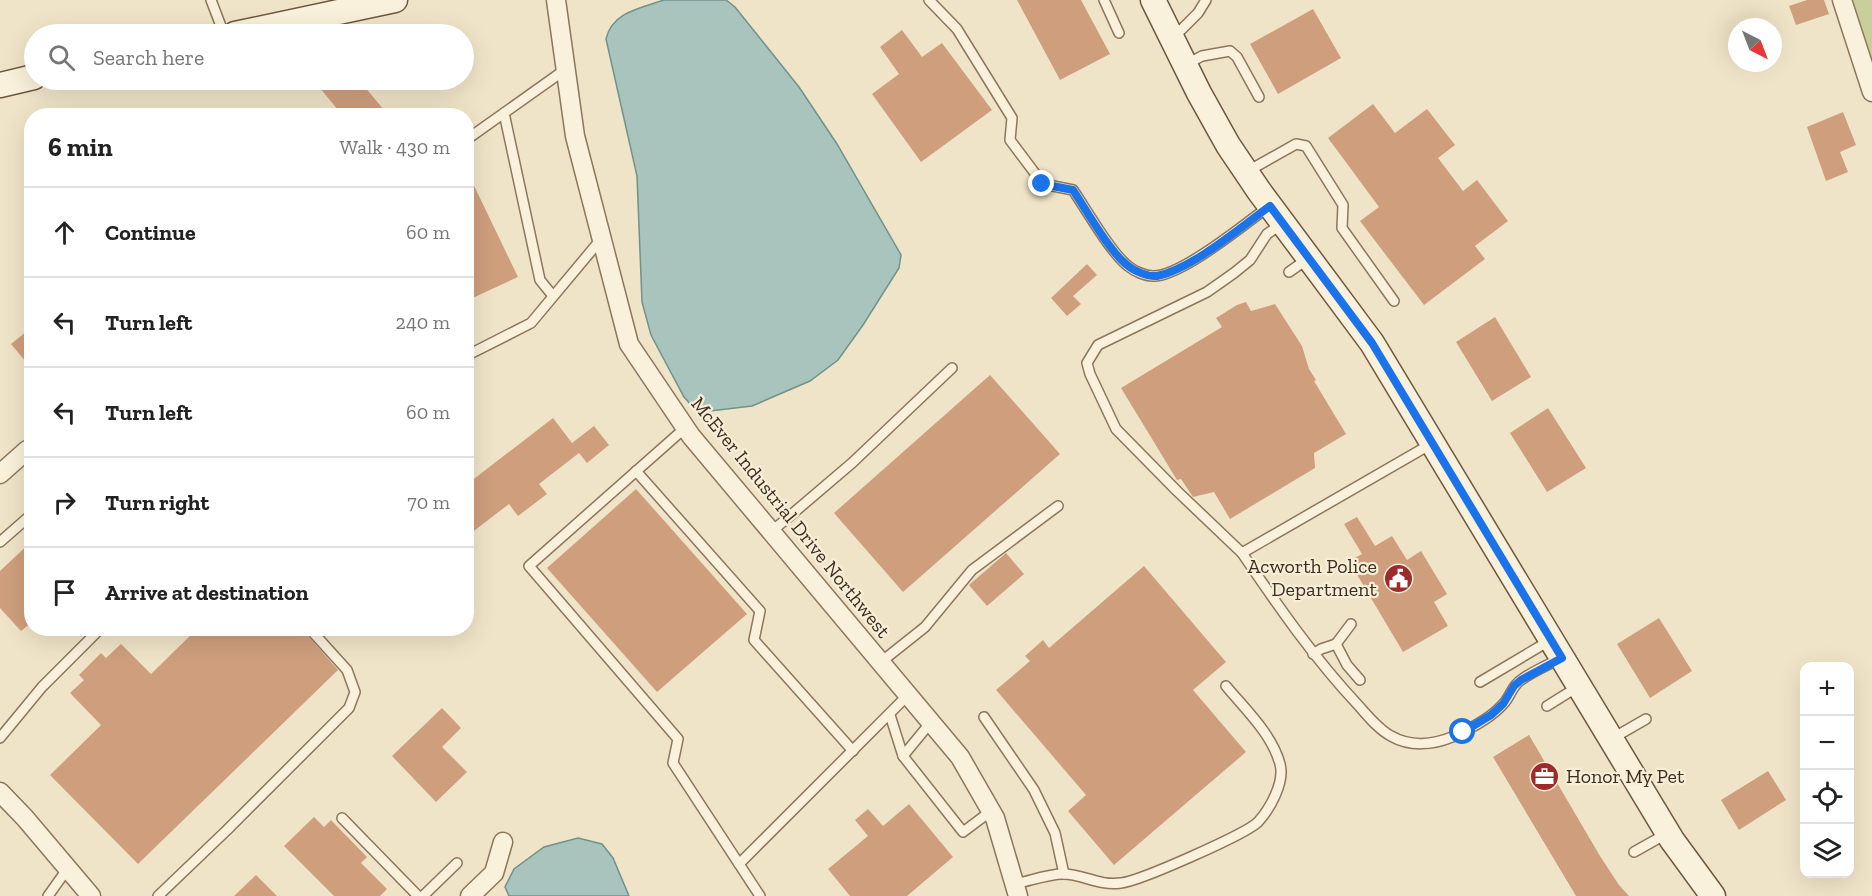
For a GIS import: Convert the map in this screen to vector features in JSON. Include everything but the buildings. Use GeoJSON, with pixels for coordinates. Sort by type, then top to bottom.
{"type":"FeatureCollection","features":[{"type":"Feature","properties":{"kind":"street"},"geometry":{"type":"LineString","coordinates":[[282,24],[395,0]]}},
{"type":"Feature","properties":{"kind":"street","name":"McEver Industrial Drive Northwest"},"geometry":{"type":"LineString","coordinates":[[556,0],[575,136],[629,344],[686,428],[960,757],[995,818],[1016,890]]}},
{"type":"Feature","properties":{"kind":"street"},"geometry":{"type":"LineString","coordinates":[[1153,0],[1212,117],[1246,172],[1372,343],[1668,833],[1713,896]]}},
{"type":"Feature","properties":{"kind":"street"},"geometry":{"type":"LineString","coordinates":[[1842,0],[1872,92]]}},
{"type":"Feature","properties":{"kind":"street"},"geometry":{"type":"LineString","coordinates":[[0,85],[24,79]]}},
{"type":"Feature","properties":{"kind":"street"},"geometry":{"type":"LineString","coordinates":[[0,474],[24,453]]}},
{"type":"Feature","properties":{"kind":"street"},"geometry":{"type":"LineString","coordinates":[[0,792],[91,896]]}},
{"type":"Feature","properties":{"kind":"street"},"geometry":{"type":"LineString","coordinates":[[471,896],[494,873],[503,842]]}},
{"type":"Feature","properties":{"kind":"lane"},"geometry":{"type":"LineString","coordinates":[[211,0],[220,24]]}},
{"type":"Feature","properties":{"kind":"lane"},"geometry":{"type":"LineString","coordinates":[[929,0],[957,29],[1012,118],[1010,140],[1042,184],[1073,190],[1127,266],[1154,276],[1173,271],[1221,242],[1277,214]]}},
{"type":"Feature","properties":{"kind":"lane"},"geometry":{"type":"LineString","coordinates":[[1104,0],[1119,33]]}},
{"type":"Feature","properties":{"kind":"lane"},"geometry":{"type":"LineString","coordinates":[[1172,39],[1198,13],[1206,0]]}},
{"type":"Feature","properties":{"kind":"lane"},"geometry":{"type":"LineString","coordinates":[[1185,65],[1202,56],[1230,51],[1237,57],[1259,96]]}},
{"type":"Feature","properties":{"kind":"lane"},"geometry":{"type":"LineString","coordinates":[[474,134],[566,69]]}},
{"type":"Feature","properties":{"kind":"lane"},"geometry":{"type":"LineString","coordinates":[[504,113],[540,280],[553,296]]}},
{"type":"Feature","properties":{"kind":"lane"},"geometry":{"type":"LineString","coordinates":[[1246,172],[1296,144],[1306,146],[1343,206],[1342,228],[1394,301]]}},
{"type":"Feature","properties":{"kind":"lane"},"geometry":{"type":"LineString","coordinates":[[1277,214],[1250,260],[1234,273],[1207,292],[1098,345],[1087,363],[1116,429],[1242,553],[1332,677],[1381,730],[1398,740],[1419,744],[1441,741],[1475,726],[1503,704],[1514,686],[1557,649]]}},
{"type":"Feature","properties":{"kind":"lane"},"geometry":{"type":"LineString","coordinates":[[474,352],[531,323],[602,238]]}},
{"type":"Feature","properties":{"kind":"lane"},"geometry":{"type":"LineString","coordinates":[[1289,272],[1309,258]]}},
{"type":"Feature","properties":{"kind":"lane"},"geometry":{"type":"LineString","coordinates":[[771,532],[852,464],[952,368]]}},
{"type":"Feature","properties":{"kind":"lane"},"geometry":{"type":"LineString","coordinates":[[686,428],[529,566],[678,739],[673,763],[760,896]]}},
{"type":"Feature","properties":{"kind":"lane"},"geometry":{"type":"LineString","coordinates":[[1242,553],[1433,443]]}},
{"type":"Feature","properties":{"kind":"lane"},"geometry":{"type":"LineString","coordinates":[[636,471],[760,611],[754,640],[853,751]]}},
{"type":"Feature","properties":{"kind":"lane"},"geometry":{"type":"LineString","coordinates":[[880,662],[925,627],[972,570],[1058,506]]}},
{"type":"Feature","properties":{"kind":"lane"},"geometry":{"type":"LineString","coordinates":[[0,542],[24,520]]}},
{"type":"Feature","properties":{"kind":"lane"},"geometry":{"type":"LineString","coordinates":[[1314,654],[1336,644],[1352,624]]}},
{"type":"Feature","properties":{"kind":"lane"},"geometry":{"type":"LineString","coordinates":[[0,738],[42,687],[93,636]]}},
{"type":"Feature","properties":{"kind":"lane"},"geometry":{"type":"LineString","coordinates":[[158,896],[349,708],[355,692],[347,670],[316,636]]}},
{"type":"Feature","properties":{"kind":"lane"},"geometry":{"type":"LineString","coordinates":[[1336,644],[1347,665],[1360,680]]}},
{"type":"Feature","properties":{"kind":"lane"},"geometry":{"type":"LineString","coordinates":[[1480,682],[1557,649]]}},
{"type":"Feature","properties":{"kind":"lane"},"geometry":{"type":"LineString","coordinates":[[1016,890],[1064,874],[1105,884],[1124,883],[1146,877],[1257,823],[1275,798],[1281,767],[1272,743],[1226,686]]}},
{"type":"Feature","properties":{"kind":"lane"},"geometry":{"type":"LineString","coordinates":[[1547,706],[1579,686]]}},
{"type":"Feature","properties":{"kind":"lane"},"geometry":{"type":"LineString","coordinates":[[740,864],[908,695]]}},
{"type":"Feature","properties":{"kind":"lane"},"geometry":{"type":"LineString","coordinates":[[890,715],[903,756],[963,832],[991,811]]}},
{"type":"Feature","properties":{"kind":"lane"},"geometry":{"type":"LineString","coordinates":[[984,717],[1034,790],[1055,833],[1064,874]]}},
{"type":"Feature","properties":{"kind":"lane"},"geometry":{"type":"LineString","coordinates":[[1611,740],[1646,719]]}},
{"type":"Feature","properties":{"kind":"lane"},"geometry":{"type":"LineString","coordinates":[[903,756],[931,722]]}},
{"type":"Feature","properties":{"kind":"lane"},"geometry":{"type":"LineString","coordinates":[[342,818],[418,896]]}},
{"type":"Feature","properties":{"kind":"lane"},"geometry":{"type":"LineString","coordinates":[[1634,852],[1668,833]]}},
{"type":"Feature","properties":{"kind":"lane"},"geometry":{"type":"LineString","coordinates":[[423,896],[457,863]]}},
{"type":"Feature","properties":{"kind":"lane"},"geometry":{"type":"LineString","coordinates":[[48,896],[68,868]]}},
{"type":"Feature","properties":{"kind":"green space"},"geometry":{"type":"Polygon","coordinates":[[[1848,0],[1872,0],[1872,73],[1848,0]]]}},
{"type":"Feature","properties":{"kind":"water"},"geometry":{"type":"Polygon","coordinates":[[[664,0],[726,0],[735,7],[799,87],[837,144],[901,255],[899,268],[838,360],[810,381],[752,406],[710,411],[693,407],[684,397],[651,335],[642,302],[637,176],[606,39],[609,30],[621,17],[664,0]]]}},
{"type":"Feature","properties":{"kind":"water"},"geometry":{"type":"Polygon","coordinates":[[[578,838],[602,844],[613,858],[629,896],[509,896],[505,887],[514,869],[544,847],[578,838]]]}},
{"type":"Feature","properties":{"kind":"place","name":"Acworth Police Department"},"geometry":{"type":"Point","coordinates":[1398,578]}},
{"type":"Feature","properties":{"kind":"place","name":"Honor My Pet"},"geometry":{"type":"Point","coordinates":[1545,776]}},
{"type":"Feature","properties":{"kind":"route"},"geometry":{"type":"LineString","coordinates":[[1042,184],[1073,190],[1127,266],[1154,276],[1173,271],[1190,262],[1270,206],[1372,343],[1562,658],[1521,680],[1514,686],[1503,704],[1491,715],[1463,732]]}}]}
